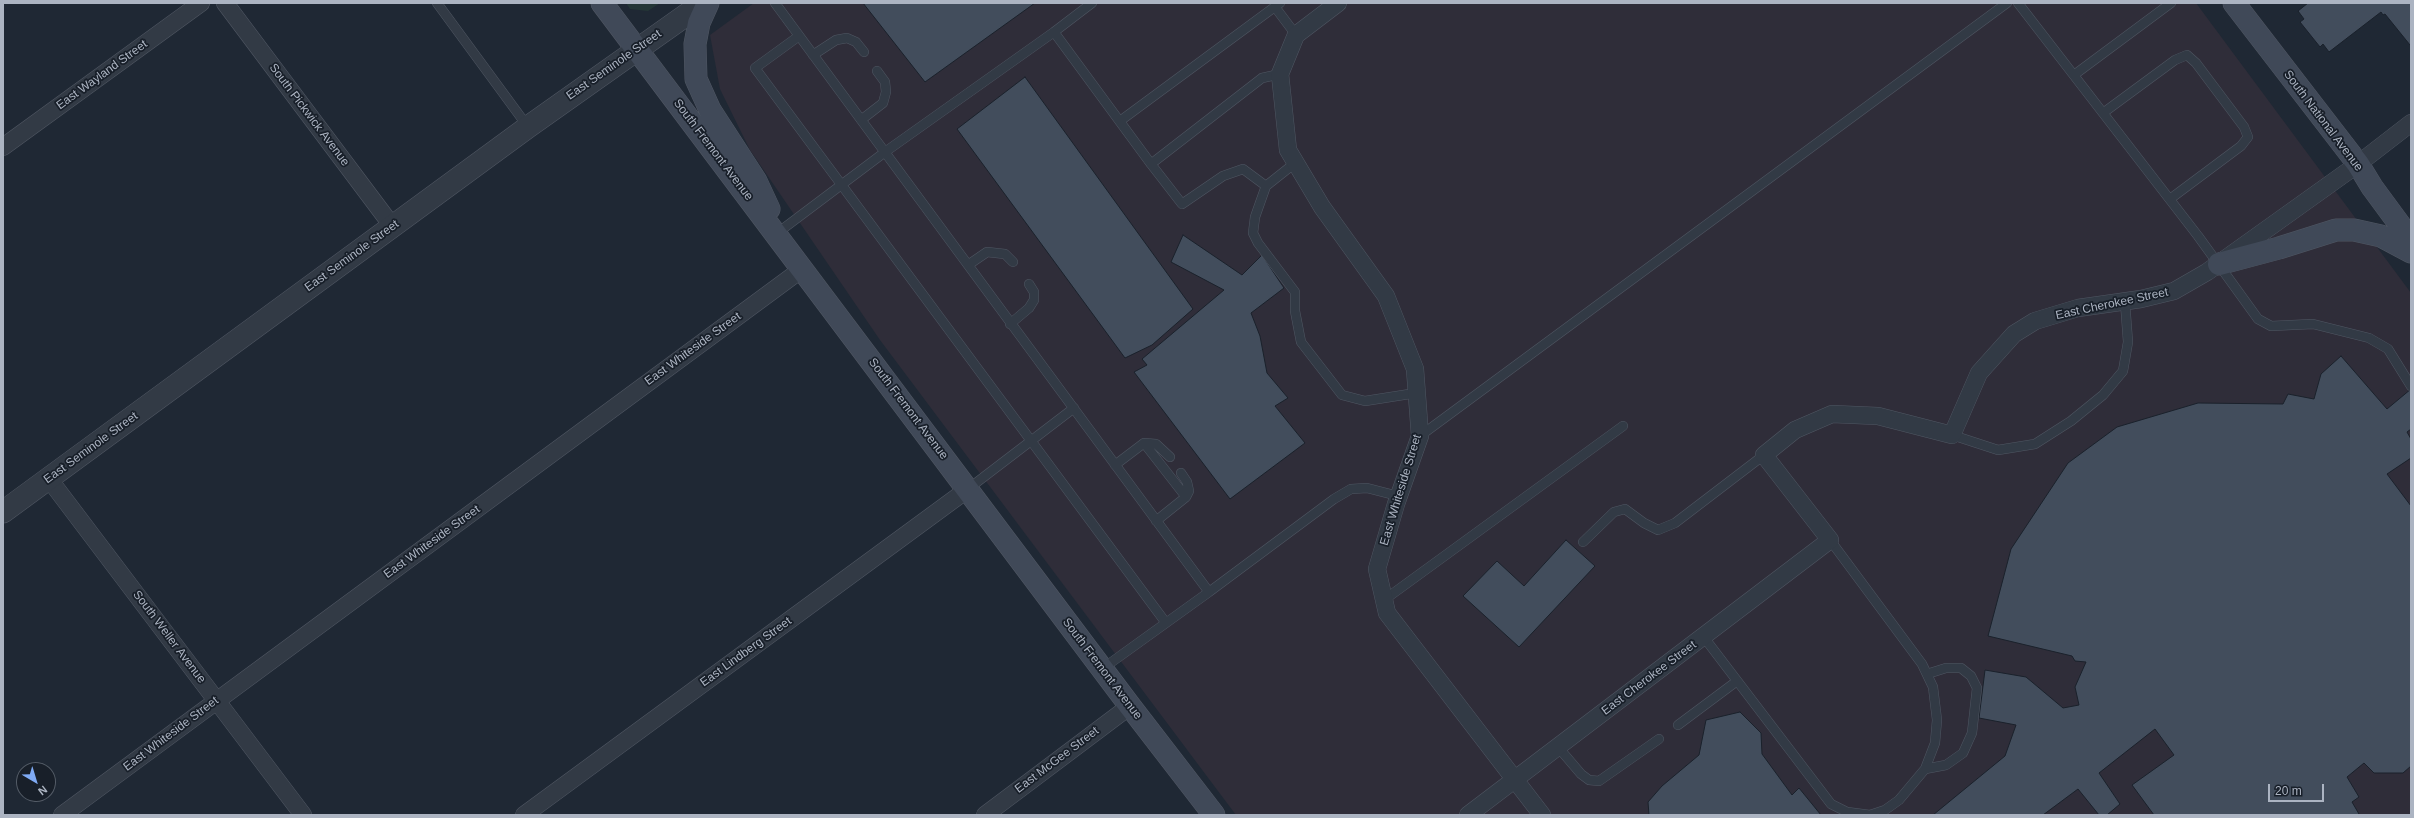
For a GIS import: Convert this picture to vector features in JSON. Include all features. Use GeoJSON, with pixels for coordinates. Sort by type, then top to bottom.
{"type":"FeatureCollection","features":[{"type":"Feature","properties":{"kind":"main road","name":"South Fremont Avenue"},"geometry":{"type":"LineString","coordinates":[[602,3],[1102,669],[1214,815]]}},
{"type":"Feature","properties":{"kind":"main road"},"geometry":{"type":"LineString","coordinates":[[708,3],[699,23],[695,44],[696,79],[710,110],[767,202],[776,234]]}},
{"type":"Feature","properties":{"kind":"main road","name":"South National Avenue"},"geometry":{"type":"LineString","coordinates":[[2241,5],[2358,164],[2372,187],[2411,240]]}},
{"type":"Feature","properties":{"kind":"main road"},"geometry":{"type":"LineString","coordinates":[[2219,264],[2336,230],[2354,230],[2381,236],[2411,252]]}},
{"type":"Feature","properties":{"kind":"street","name":"East Wayland Street"},"geometry":{"type":"LineString","coordinates":[[3,147],[201,3]]}},
{"type":"Feature","properties":{"kind":"street","name":"South Pickwick Avenue"},"geometry":{"type":"LineString","coordinates":[[225,3],[393,227]]}},
{"type":"Feature","properties":{"kind":"street","name":"East Seminole Street"},"geometry":{"type":"LineString","coordinates":[[3,512],[528,127],[637,48],[703,3]]}},
{"type":"Feature","properties":{"kind":"street"},"geometry":{"type":"LineString","coordinates":[[1296,35],[1338,3]]}},
{"type":"Feature","properties":{"kind":"street","name":"East Whiteside Street"},"geometry":{"type":"LineString","coordinates":[[1296,35],[1280,74],[1288,150],[1322,207],[1386,296],[1415,368],[1420,436],[1398,496],[1377,569],[1387,612],[1542,815]]}},
{"type":"Feature","properties":{"kind":"street","name":"East Cherokee Street"},"geometry":{"type":"LineString","coordinates":[[1952,435],[1979,372],[2014,334],[2035,321],[2078,308],[2125,302],[2174,291],[2219,264],[2358,164],[2411,123]]}},
{"type":"Feature","properties":{"kind":"street","name":"East Whiteside Street"},"geometry":{"type":"LineString","coordinates":[[62,815],[802,269]]}},
{"type":"Feature","properties":{"kind":"street"},"geometry":{"type":"LineString","coordinates":[[1830,540],[1764,455],[1795,430],[1832,414],[1878,416],[1952,435]]}},
{"type":"Feature","properties":{"kind":"street","name":"South Weller Avenue"},"geometry":{"type":"LineString","coordinates":[[49,479],[303,815]]}},
{"type":"Feature","properties":{"kind":"street","name":"East Lindberg Street"},"geometry":{"type":"LineString","coordinates":[[524,815],[968,489]]}},
{"type":"Feature","properties":{"kind":"street","name":"East Cherokee Street"},"geometry":{"type":"LineString","coordinates":[[1468,815],[1830,540]]}},
{"type":"Feature","properties":{"kind":"street","name":"East McGee Street"},"geometry":{"type":"LineString","coordinates":[[985,815],[1130,706]]}},
{"type":"Feature","properties":{"kind":"lane"},"geometry":{"type":"LineString","coordinates":[[437,3],[528,127]]}},
{"type":"Feature","properties":{"kind":"lane"},"geometry":{"type":"LineString","coordinates":[[775,3],[1010,324],[1074,408],[1209,592]]}},
{"type":"Feature","properties":{"kind":"lane"},"geometry":{"type":"LineString","coordinates":[[1420,436],[2007,3]]}},
{"type":"Feature","properties":{"kind":"lane"},"geometry":{"type":"LineString","coordinates":[[2018,3],[2170,199],[2258,319],[2271,326],[2313,324],[2369,338],[2388,349],[2411,386]]}},
{"type":"Feature","properties":{"kind":"lane"},"geometry":{"type":"LineString","coordinates":[[2074,75],[2171,3]]}},
{"type":"Feature","properties":{"kind":"lane"},"geometry":{"type":"LineString","coordinates":[[776,234],[885,152],[1054,32],[1088,4]]}},
{"type":"Feature","properties":{"kind":"lane"},"geometry":{"type":"LineString","coordinates":[[1120,120],[1278,5],[1296,35]]}},
{"type":"Feature","properties":{"kind":"lane"},"geometry":{"type":"LineString","coordinates":[[1054,32],[1182,204],[1223,176],[1243,169],[1266,186]]}},
{"type":"Feature","properties":{"kind":"lane"},"geometry":{"type":"LineString","coordinates":[[799,36],[755,68],[1166,623]]}},
{"type":"Feature","properties":{"kind":"lane"},"geometry":{"type":"LineString","coordinates":[[813,55],[836,40],[847,38],[856,42],[864,52]]}},
{"type":"Feature","properties":{"kind":"lane"},"geometry":{"type":"LineString","coordinates":[[2103,113],[2175,60],[2187,55],[2196,62],[2244,127],[2248,137],[2241,146],[2170,199]]}},
{"type":"Feature","properties":{"kind":"lane"},"geometry":{"type":"LineString","coordinates":[[861,120],[883,103],[886,92],[885,82],[878,71]]}},
{"type":"Feature","properties":{"kind":"lane"},"geometry":{"type":"LineString","coordinates":[[1151,164],[1262,78],[1280,74]]}},
{"type":"Feature","properties":{"kind":"lane"},"geometry":{"type":"LineString","coordinates":[[1295,163],[1266,186],[1255,217],[1253,233],[1258,244],[1295,292],[1295,311],[1301,342],[1342,395],[1365,401],[1416,392]]}},
{"type":"Feature","properties":{"kind":"lane"},"geometry":{"type":"LineString","coordinates":[[968,265],[987,252],[1005,254],[1012,262]]}},
{"type":"Feature","properties":{"kind":"lane"},"geometry":{"type":"LineString","coordinates":[[1010,324],[1029,308],[1034,300],[1034,292],[1029,284]]}},
{"type":"Feature","properties":{"kind":"lane"},"geometry":{"type":"LineString","coordinates":[[1952,435],[1998,450],[2035,444],[2071,421],[2103,395],[2123,371],[2128,342],[2125,302]]}},
{"type":"Feature","properties":{"kind":"lane"},"geometry":{"type":"LineString","coordinates":[[968,489],[1074,408]]}},
{"type":"Feature","properties":{"kind":"lane"},"geometry":{"type":"LineString","coordinates":[[1384,600],[1622,426]]}},
{"type":"Feature","properties":{"kind":"lane"},"geometry":{"type":"LineString","coordinates":[[1115,465],[1144,443],[1156,444],[1170,457]]}},
{"type":"Feature","properties":{"kind":"lane"},"geometry":{"type":"LineString","coordinates":[[1144,443],[1186,497]]}},
{"type":"Feature","properties":{"kind":"lane"},"geometry":{"type":"LineString","coordinates":[[1583,542],[1614,512],[1625,509],[1644,523],[1658,530],[1675,523],[1764,455]]}},
{"type":"Feature","properties":{"kind":"lane"},"geometry":{"type":"LineString","coordinates":[[1156,521],[1186,497],[1189,491],[1181,473]]}},
{"type":"Feature","properties":{"kind":"lane"},"geometry":{"type":"LineString","coordinates":[[1102,669],[1334,499],[1351,489],[1367,488],[1398,496]]}},
{"type":"Feature","properties":{"kind":"lane"},"geometry":{"type":"LineString","coordinates":[[1703,636],[1831,804],[1847,812],[1870,815],[1885,810],[1899,800],[1925,769],[1935,743],[1937,720],[1933,688],[1922,664],[1830,540]]}},
{"type":"Feature","properties":{"kind":"lane"},"geometry":{"type":"LineString","coordinates":[[1925,769],[1946,765],[1963,753],[1972,734],[1977,688],[1971,676],[1961,668],[1946,668],[1927,674]]}},
{"type":"Feature","properties":{"kind":"lane"},"geometry":{"type":"LineString","coordinates":[[1678,725],[1737,681]]}},
{"type":"Feature","properties":{"kind":"lane"},"geometry":{"type":"LineString","coordinates":[[1558,746],[1585,777],[1589,780],[1599,780],[1659,739]]}},
{"type":"Feature","properties":{"kind":"shaded area"},"geometry":{"type":"Polygon","coordinates":[[[626,3],[660,3],[648,11],[630,9],[626,3]]]}},
{"type":"Feature","properties":{"kind":"shaded area"},"geometry":{"type":"Polygon","coordinates":[[[754,3],[2196,3],[2411,293],[2411,815],[1236,815],[880,340],[750,150],[720,89],[710,35],[754,3]]]}},
{"type":"Feature","properties":{"kind":"building"},"geometry":{"type":"Polygon","coordinates":[[[863,3],[1035,3],[925,82],[863,3]]]}},
{"type":"Feature","properties":{"kind":"building"},"geometry":{"type":"Polygon","coordinates":[[[2308,3],[2411,3],[2411,44],[2410,45],[2385,14],[2383,15],[2381,12],[2329,52],[2323,44],[2320,47],[2300,22],[2304,19],[2298,11],[2308,3]]]}},
{"type":"Feature","properties":{"kind":"building"},"geometry":{"type":"Polygon","coordinates":[[[1025,77],[1193,309],[1152,345],[1125,358],[957,129],[1025,77]]]}},
{"type":"Feature","properties":{"kind":"building"},"geometry":{"type":"Polygon","coordinates":[[[1183,235],[1242,275],[1262,255],[1284,288],[1251,313],[1260,336],[1267,373],[1288,398],[1275,406],[1305,443],[1230,499],[1134,372],[1147,365],[1142,359],[1224,290],[1171,262],[1183,235]]]}},
{"type":"Feature","properties":{"kind":"building"},"geometry":{"type":"Polygon","coordinates":[[[2341,356],[2387,409],[2411,389],[2411,429],[2407,432],[2411,439],[2411,458],[2387,474],[2411,506],[2411,766],[2403,773],[2374,773],[2364,763],[2347,777],[2359,797],[2352,802],[2359,814],[2357,815],[2154,815],[2132,785],[2174,755],[2155,729],[2099,773],[2120,804],[2107,815],[2099,815],[2078,789],[2043,815],[1933,815],[2005,756],[2016,725],[1979,718],[1985,670],[2026,677],[2063,708],[2079,705],[2075,687],[2086,662],[2075,661],[2072,656],[1988,636],[2011,549],[2068,463],[2117,427],[2198,403],[2283,404],[2288,394],[2314,399],[2321,374],[2341,356]]]}},
{"type":"Feature","properties":{"kind":"building"},"geometry":{"type":"Polygon","coordinates":[[[1566,540],[1595,566],[1519,647],[1463,596],[1497,561],[1524,586],[1566,540]]]}},
{"type":"Feature","properties":{"kind":"building"},"geometry":{"type":"Polygon","coordinates":[[[1740,712],[1761,733],[1762,754],[1792,795],[1799,788],[1821,815],[1649,815],[1648,802],[1662,786],[1699,755],[1706,720],[1740,712]]]}}]}
